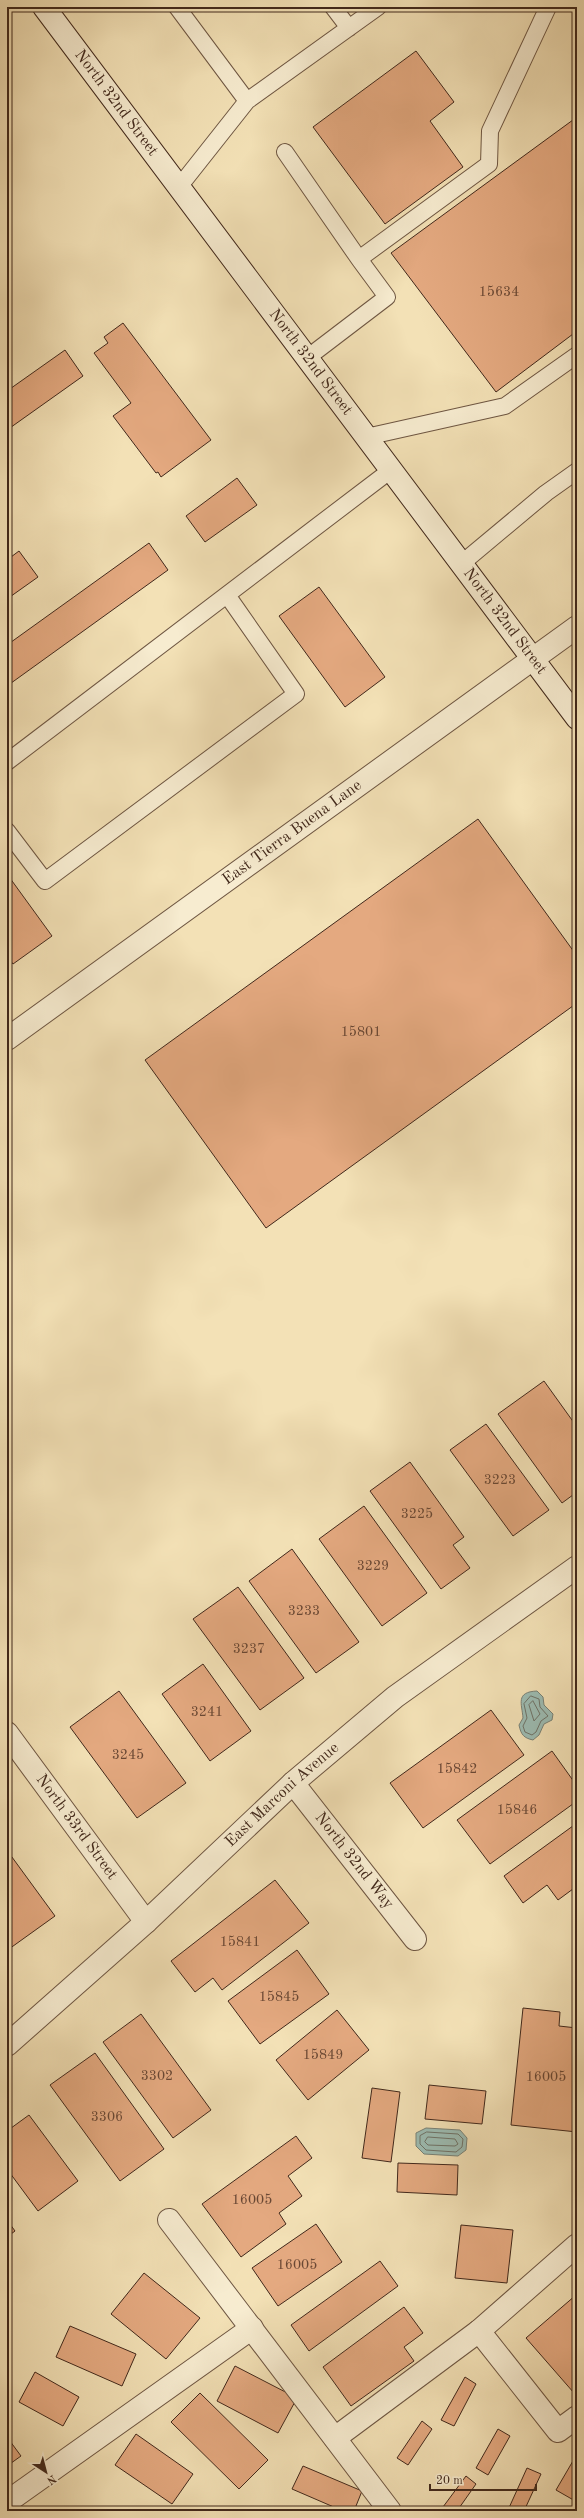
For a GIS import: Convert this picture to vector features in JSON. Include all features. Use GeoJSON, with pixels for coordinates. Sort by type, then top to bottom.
{"type":"FeatureCollection","features":[{"type":"Feature","properties":{"kind":"street","name":"North 32nd Street"},"geometry":{"type":"LineString","coordinates":[[44,7],[577,718]]}},
{"type":"Feature","properties":{"kind":"street","name":"East Tierra Buena Lane"},"geometry":{"type":"LineString","coordinates":[[7,1039],[577,627]]}},
{"type":"Feature","properties":{"kind":"street","name":"East Marconi Avenue"},"geometry":{"type":"LineString","coordinates":[[7,2045],[146,1922],[293,1783],[395,1697],[577,1567]]}},
{"type":"Feature","properties":{"kind":"street","name":"North 33rd Street"},"geometry":{"type":"LineString","coordinates":[[7,1733],[146,1922]]}},
{"type":"Feature","properties":{"kind":"street","name":"North 32nd Way"},"geometry":{"type":"LineString","coordinates":[[293,1783],[415,1939]]}},
{"type":"Feature","properties":{"kind":"street"},"geometry":{"type":"LineString","coordinates":[[169,2220],[390,2511]]}},
{"type":"Feature","properties":{"kind":"street"},"geometry":{"type":"LineString","coordinates":[[335,2438],[479,2331],[577,2245]]}},
{"type":"Feature","properties":{"kind":"street"},"geometry":{"type":"LineString","coordinates":[[7,2502],[252,2328]]}},
{"type":"Feature","properties":{"kind":"street"},"geometry":{"type":"LineString","coordinates":[[479,2331],[558,2431],[577,2417]]}},
{"type":"Feature","properties":{"kind":"lane"},"geometry":{"type":"LineString","coordinates":[[177,7],[246,101]]}},
{"type":"Feature","properties":{"kind":"lane"},"geometry":{"type":"LineString","coordinates":[[333,7],[349,28]]}},
{"type":"Feature","properties":{"kind":"lane"},"geometry":{"type":"LineString","coordinates":[[179,187],[246,101],[378,7]]}},
{"type":"Feature","properties":{"kind":"lane"},"geometry":{"type":"LineString","coordinates":[[359,259],[489,164],[490,131],[548,7]]}},
{"type":"Feature","properties":{"kind":"lane"},"geometry":{"type":"LineString","coordinates":[[285,152],[387,297],[307,358]]}},
{"type":"Feature","properties":{"kind":"lane"},"geometry":{"type":"LineString","coordinates":[[366,437],[505,406],[577,355]]}},
{"type":"Feature","properties":{"kind":"lane"},"geometry":{"type":"LineString","coordinates":[[7,762],[391,470]]}},
{"type":"Feature","properties":{"kind":"lane"},"geometry":{"type":"LineString","coordinates":[[461,564],[546,493],[577,471]]}},
{"type":"Feature","properties":{"kind":"lane"},"geometry":{"type":"LineString","coordinates":[[7,831],[45,881],[296,694],[227,595]]}},
{"type":"Feature","properties":{"kind":"water"},"geometry":{"type":"Polygon","coordinates":[[[537,1691],[543,1697],[544,1705],[553,1714],[552,1720],[544,1724],[539,1735],[533,1740],[523,1736],[519,1725],[523,1718],[521,1700],[525,1694],[537,1691]]]}},
{"type":"Feature","properties":{"kind":"water"},"geometry":{"type":"Polygon","coordinates":[[[426,2128],[460,2130],[467,2138],[466,2150],[458,2156],[424,2154],[416,2146],[416,2133],[426,2128]]]}},
{"type":"Feature","properties":{"kind":"building"},"geometry":{"type":"Polygon","coordinates":[[[416,51],[454,102],[430,121],[463,167],[385,224],[313,127],[416,51]]]}},
{"type":"Feature","properties":{"kind":"building"},"geometry":{"type":"Polygon","coordinates":[[[577,117],[577,331],[496,392],[391,253],[577,117]]]}},
{"type":"Feature","properties":{"kind":"building"},"geometry":{"type":"Polygon","coordinates":[[[123,323],[211,440],[161,477],[158,472],[156,473],[113,416],[131,403],[94,353],[108,343],[104,337],[123,323]]]}},
{"type":"Feature","properties":{"kind":"building"},"geometry":{"type":"Polygon","coordinates":[[[65,350],[83,376],[7,430],[7,391],[65,350]]]}},
{"type":"Feature","properties":{"kind":"building"},"geometry":{"type":"Polygon","coordinates":[[[237,478],[257,505],[205,542],[186,516],[237,478]]]}},
{"type":"Feature","properties":{"kind":"building"},"geometry":{"type":"Polygon","coordinates":[[[149,543],[168,570],[7,686],[7,645],[149,543]]]}},
{"type":"Feature","properties":{"kind":"building"},"geometry":{"type":"Polygon","coordinates":[[[19,551],[38,577],[7,599],[7,560],[19,551]]]}},
{"type":"Feature","properties":{"kind":"building"},"geometry":{"type":"Polygon","coordinates":[[[319,587],[385,677],[345,707],[279,616],[319,587]]]}},
{"type":"Feature","properties":{"kind":"building"},"geometry":{"type":"Polygon","coordinates":[[[478,819],[577,956],[577,1003],[266,1228],[145,1060],[478,819]]]}},
{"type":"Feature","properties":{"kind":"building"},"geometry":{"type":"Polygon","coordinates":[[[7,874],[52,936],[13,964],[7,956],[7,874]]]}},
{"type":"Feature","properties":{"kind":"building"},"geometry":{"type":"Polygon","coordinates":[[[544,1381],[577,1427],[577,1492],[562,1503],[498,1414],[544,1381]]]}},
{"type":"Feature","properties":{"kind":"building"},"geometry":{"type":"Polygon","coordinates":[[[486,1424],[549,1510],[513,1536],[450,1450],[486,1424]]]}},
{"type":"Feature","properties":{"kind":"building"},"geometry":{"type":"Polygon","coordinates":[[[410,1462],[464,1537],[453,1545],[470,1568],[441,1589],[370,1491],[410,1462]]]}},
{"type":"Feature","properties":{"kind":"building"},"geometry":{"type":"Polygon","coordinates":[[[364,1506],[427,1593],[382,1626],[319,1539],[364,1506]]]}},
{"type":"Feature","properties":{"kind":"building"},"geometry":{"type":"Polygon","coordinates":[[[292,1549],[359,1642],[316,1673],[249,1581],[292,1549]]]}},
{"type":"Feature","properties":{"kind":"building"},"geometry":{"type":"Polygon","coordinates":[[[238,1587],[304,1678],[260,1710],[193,1619],[238,1587]]]}},
{"type":"Feature","properties":{"kind":"building"},"geometry":{"type":"Polygon","coordinates":[[[203,1664],[251,1731],[210,1761],[162,1694],[203,1664]]]}},
{"type":"Feature","properties":{"kind":"building"},"geometry":{"type":"Polygon","coordinates":[[[119,1691],[186,1783],[137,1818],[70,1727],[119,1691]]]}},
{"type":"Feature","properties":{"kind":"building"},"geometry":{"type":"Polygon","coordinates":[[[491,1710],[524,1755],[423,1828],[390,1783],[491,1710]]]}},
{"type":"Feature","properties":{"kind":"building"},"geometry":{"type":"Polygon","coordinates":[[[552,1751],[577,1786],[577,1801],[490,1864],[457,1820],[552,1751]]]}},
{"type":"Feature","properties":{"kind":"building"},"geometry":{"type":"Polygon","coordinates":[[[577,1823],[577,1886],[558,1900],[547,1885],[523,1903],[504,1876],[577,1823]]]}},
{"type":"Feature","properties":{"kind":"building"},"geometry":{"type":"Polygon","coordinates":[[[9,1853],[55,1916],[9,1949],[7,1946],[7,1855],[9,1853]]]}},
{"type":"Feature","properties":{"kind":"building"},"geometry":{"type":"Polygon","coordinates":[[[275,1880],[309,1923],[222,1990],[213,1978],[195,1992],[171,1961],[275,1880]]]}},
{"type":"Feature","properties":{"kind":"building"},"geometry":{"type":"Polygon","coordinates":[[[297,1950],[329,1994],[260,2044],[228,2001],[297,1950]]]}},
{"type":"Feature","properties":{"kind":"building"},"geometry":{"type":"Polygon","coordinates":[[[523,2008],[560,2012],[559,2026],[577,2028],[577,2132],[511,2125],[523,2008]]]}},
{"type":"Feature","properties":{"kind":"building"},"geometry":{"type":"Polygon","coordinates":[[[337,2010],[369,2050],[308,2100],[276,2060],[337,2010]]]}},
{"type":"Feature","properties":{"kind":"building"},"geometry":{"type":"Polygon","coordinates":[[[141,2014],[211,2110],[173,2138],[103,2042],[141,2014]]]}},
{"type":"Feature","properties":{"kind":"building"},"geometry":{"type":"Polygon","coordinates":[[[95,2053],[164,2149],[120,2181],[50,2085],[95,2053]]]}},
{"type":"Feature","properties":{"kind":"building"},"geometry":{"type":"Polygon","coordinates":[[[429,2085],[486,2091],[482,2124],[425,2119],[429,2085]]]}},
{"type":"Feature","properties":{"kind":"building"},"geometry":{"type":"Polygon","coordinates":[[[372,2088],[400,2092],[391,2162],[362,2158],[372,2088]]]}},
{"type":"Feature","properties":{"kind":"building"},"geometry":{"type":"Polygon","coordinates":[[[29,2115],[78,2181],[38,2211],[7,2169],[7,2131],[29,2115]]]}},
{"type":"Feature","properties":{"kind":"building"},"geometry":{"type":"Polygon","coordinates":[[[296,2136],[312,2158],[288,2176],[302,2196],[279,2213],[286,2224],[241,2257],[202,2204],[296,2136]]]}},
{"type":"Feature","properties":{"kind":"building"},"geometry":{"type":"Polygon","coordinates":[[[398,2163],[458,2165],[457,2195],[397,2192],[398,2163]]]}},
{"type":"Feature","properties":{"kind":"building"},"geometry":{"type":"Polygon","coordinates":[[[7,2220],[15,2231],[7,2237],[7,2220]]]}},
{"type":"Feature","properties":{"kind":"building"},"geometry":{"type":"Polygon","coordinates":[[[316,2224],[342,2262],[278,2306],[252,2268],[316,2224]]]}},
{"type":"Feature","properties":{"kind":"building"},"geometry":{"type":"Polygon","coordinates":[[[461,2225],[513,2230],[507,2283],[455,2278],[461,2225]]]}},
{"type":"Feature","properties":{"kind":"building"},"geometry":{"type":"Polygon","coordinates":[[[380,2261],[398,2286],[309,2351],[291,2325],[380,2261]]]}},
{"type":"Feature","properties":{"kind":"building"},"geometry":{"type":"Polygon","coordinates":[[[144,2273],[200,2318],[166,2359],[111,2314],[144,2273]]]}},
{"type":"Feature","properties":{"kind":"building"},"geometry":{"type":"Polygon","coordinates":[[[576,2295],[577,2391],[574,2393],[526,2338],[576,2295]]]}},
{"type":"Feature","properties":{"kind":"building"},"geometry":{"type":"Polygon","coordinates":[[[404,2307],[423,2333],[404,2347],[414,2361],[351,2406],[323,2367],[404,2307]]]}},
{"type":"Feature","properties":{"kind":"building"},"geometry":{"type":"Polygon","coordinates":[[[70,2326],[136,2354],[122,2386],[56,2357],[70,2326]]]}},
{"type":"Feature","properties":{"kind":"building"},"geometry":{"type":"Polygon","coordinates":[[[235,2366],[297,2398],[278,2433],[217,2401],[235,2366]]]}},
{"type":"Feature","properties":{"kind":"building"},"geometry":{"type":"Polygon","coordinates":[[[35,2372],[79,2397],[63,2426],[19,2402],[35,2372]]]}},
{"type":"Feature","properties":{"kind":"building"},"geometry":{"type":"Polygon","coordinates":[[[465,2377],[476,2384],[454,2426],[441,2420],[465,2377]]]}},
{"type":"Feature","properties":{"kind":"building"},"geometry":{"type":"Polygon","coordinates":[[[200,2393],[268,2460],[239,2489],[171,2422],[200,2393]]]}},
{"type":"Feature","properties":{"kind":"building"},"geometry":{"type":"Polygon","coordinates":[[[422,2421],[432,2429],[408,2465],[397,2458],[422,2421]]]}},
{"type":"Feature","properties":{"kind":"building"},"geometry":{"type":"Polygon","coordinates":[[[498,2429],[510,2436],[488,2475],[476,2468],[498,2429]]]}},
{"type":"Feature","properties":{"kind":"building"},"geometry":{"type":"Polygon","coordinates":[[[136,2434],[193,2474],[172,2504],[115,2465],[136,2434]]]}},
{"type":"Feature","properties":{"kind":"building"},"geometry":{"type":"Polygon","coordinates":[[[7,2437],[21,2456],[7,2466],[7,2437]]]}},
{"type":"Feature","properties":{"kind":"building"},"geometry":{"type":"Polygon","coordinates":[[[577,2454],[577,2502],[556,2490],[577,2454]]]}},
{"type":"Feature","properties":{"kind":"building"},"geometry":{"type":"Polygon","coordinates":[[[303,2466],[362,2491],[354,2511],[343,2511],[292,2489],[303,2466]]]}},
{"type":"Feature","properties":{"kind":"building"},"geometry":{"type":"Polygon","coordinates":[[[527,2468],[541,2474],[524,2511],[508,2510],[527,2468]]]}},
{"type":"Feature","properties":{"kind":"building"},"geometry":{"type":"Polygon","coordinates":[[[466,2476],[476,2484],[457,2511],[440,2511],[466,2476]]]}}]}
